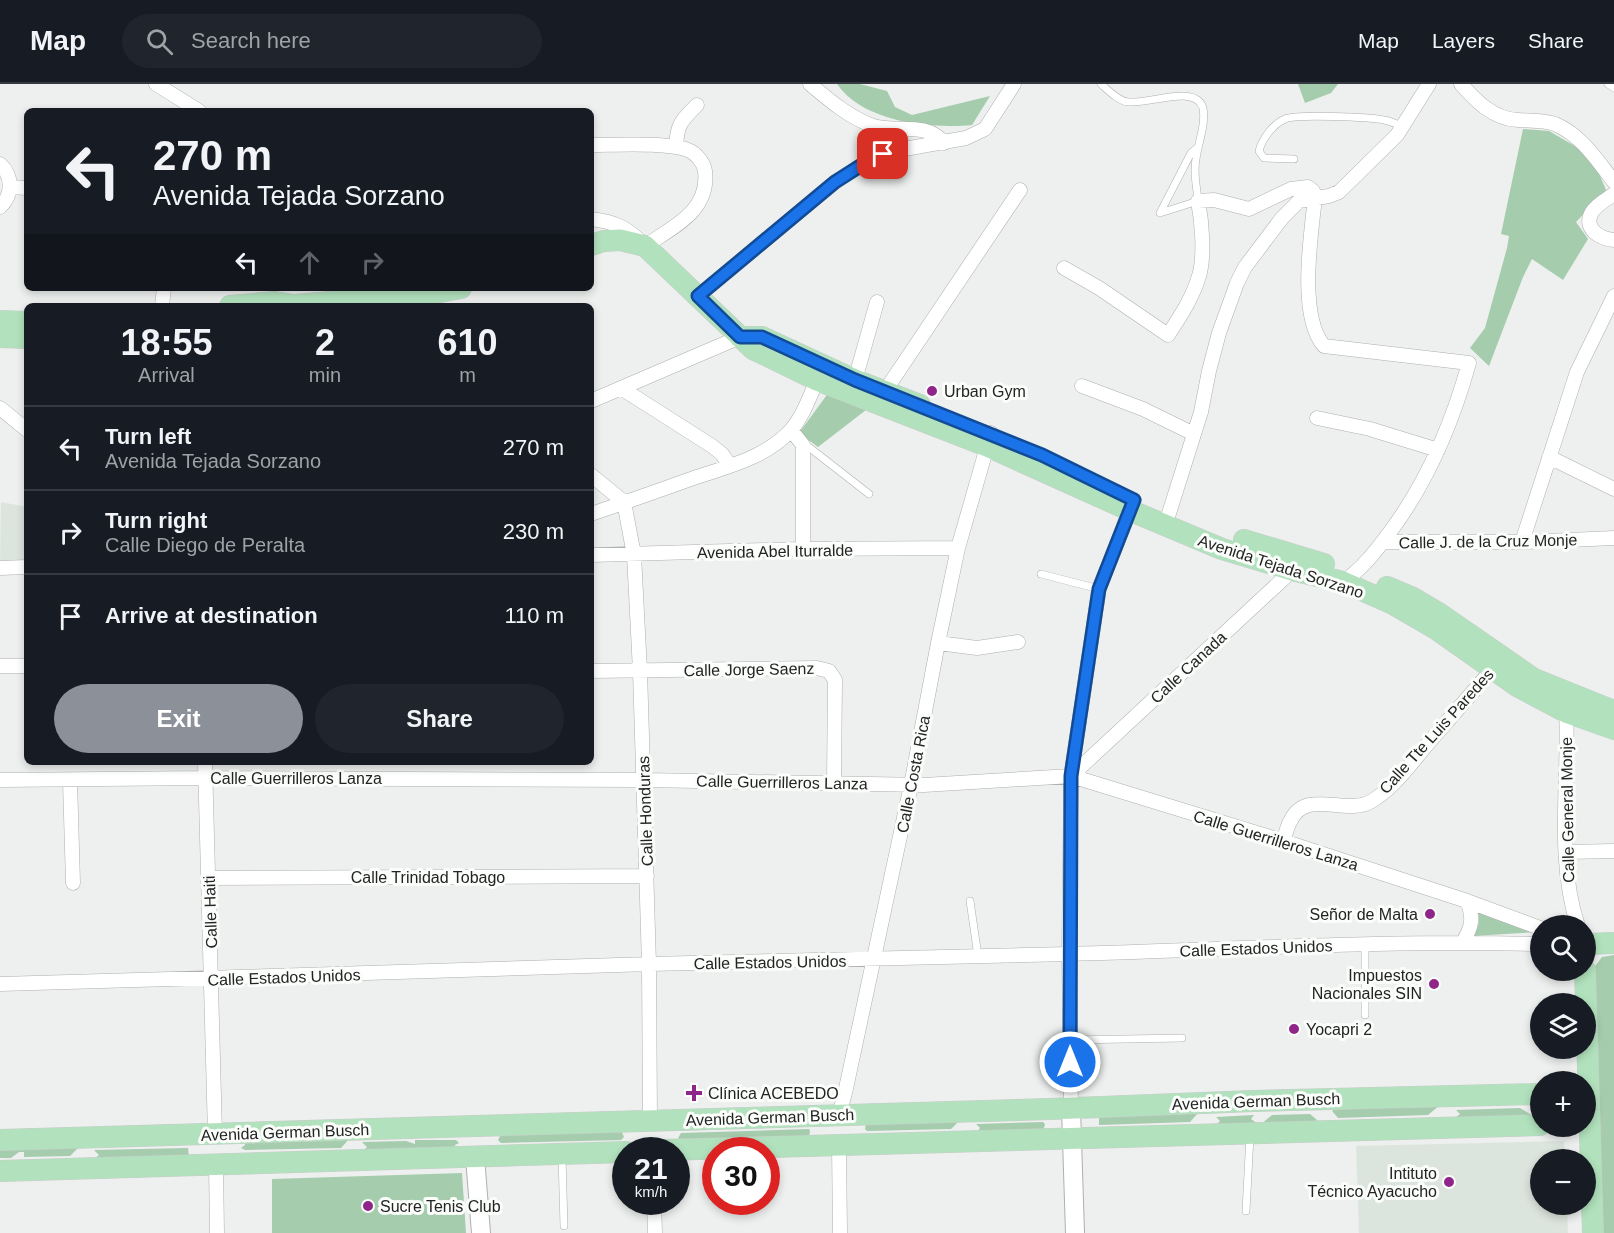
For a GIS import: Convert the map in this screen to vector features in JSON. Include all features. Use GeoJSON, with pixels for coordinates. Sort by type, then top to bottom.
{"type":"FeatureCollection","features":[{"type":"Feature","properties":{"kind":"main road"},"geometry":{"type":"LineString","coordinates":[[594,245],[604,241],[620,240],[645,246],[740,337]]}},
{"type":"Feature","properties":{"kind":"main road"},"geometry":{"type":"LineString","coordinates":[[317,303],[445,291]]}},
{"type":"Feature","properties":{"kind":"main road"},"geometry":{"type":"LineString","coordinates":[[264,303],[281,303]]}},
{"type":"Feature","properties":{"kind":"main road"},"geometry":{"type":"LineString","coordinates":[[0,321],[24,322]]}},
{"type":"Feature","properties":{"kind":"main road"},"geometry":{"type":"LineString","coordinates":[[0,337],[24,338]]}},
{"type":"Feature","properties":{"kind":"main road","name":"Avenida Tejada Sorzano"},"geometry":{"type":"LineString","coordinates":[[740,337],[762,337],[820,373],[989,440],[1042,455],[1131,505],[1168,521],[1226,535],[1298,564],[1413,598],[1440,614],[1497,664],[1534,679],[1566,702],[1614,729]]}},
{"type":"Feature","properties":{"kind":"main road","name":"Avenida Tejada Sorzano"},"geometry":{"type":"LineString","coordinates":[[820,373],[855,380],[885,391],[989,440]]}},
{"type":"Feature","properties":{"kind":"main road","name":"Avenida Tejada Sorzano"},"geometry":{"type":"LineString","coordinates":[[1566,702],[1614,711]]}},
{"type":"Feature","properties":{"kind":"main road"},"geometry":{"type":"LineString","coordinates":[[1596,944],[1614,943]]}},
{"type":"Feature","properties":{"kind":"main road"},"geometry":{"type":"LineString","coordinates":[[1585,981],[1587,1071]]}},
{"type":"Feature","properties":{"kind":"main road","name":"Avenida German Busch"},"geometry":{"type":"LineString","coordinates":[[0,1140],[1530,1094]]}},
{"type":"Feature","properties":{"kind":"main road"},"geometry":{"type":"LineString","coordinates":[[839,1115],[839,1145]]}},
{"type":"Feature","properties":{"kind":"main road"},"geometry":{"type":"LineString","coordinates":[[650,1121],[651,1137]]}},
{"type":"Feature","properties":{"kind":"main road","name":"Avenida German Busch"},"geometry":{"type":"LineString","coordinates":[[690,1149],[1530,1125]]}},
{"type":"Feature","properties":{"kind":"main road"},"geometry":{"type":"LineString","coordinates":[[474,1126],[474,1157]]}},
{"type":"Feature","properties":{"kind":"main road"},"geometry":{"type":"LineString","coordinates":[[215,1134],[216,1165]]}},
{"type":"Feature","properties":{"kind":"main road"},"geometry":{"type":"LineString","coordinates":[[1582,1137],[1593,1233]]}},
{"type":"Feature","properties":{"kind":"main road","name":"Avenida German Busch"},"geometry":{"type":"LineString","coordinates":[[0,1171],[612,1152]]}},
{"type":"Feature","properties":{"kind":"street"},"geometry":{"type":"LineString","coordinates":[[156,84],[194,108]]}},
{"type":"Feature","properties":{"kind":"street"},"geometry":{"type":"LineString","coordinates":[[810,84],[835,106],[853,117],[875,126],[930,131],[938,135],[944,143]]}},
{"type":"Feature","properties":{"kind":"street"},"geometry":{"type":"LineString","coordinates":[[698,296],[849,171],[883,154],[944,143],[975,135],[985,129],[1014,84]]}},
{"type":"Feature","properties":{"kind":"street"},"geometry":{"type":"LineString","coordinates":[[1168,521],[1194,434],[1219,333],[1245,267],[1299,201],[1339,192],[1397,135],[1429,84]]}},
{"type":"Feature","properties":{"kind":"street"},"geometry":{"type":"LineString","coordinates":[[1461,84],[1479,104],[1506,118],[1546,122],[1568,132],[1586,146],[1614,182]]}},
{"type":"Feature","properties":{"kind":"street"},"geometry":{"type":"LineString","coordinates":[[675,147],[676,129],[697,105]]}},
{"type":"Feature","properties":{"kind":"street"},"geometry":{"type":"LineString","coordinates":[[594,145],[675,147],[691,151],[704,168],[705,184],[702,197],[691,215],[645,246],[631,231],[614,223],[594,220]]}},
{"type":"Feature","properties":{"kind":"street"},"geometry":{"type":"LineString","coordinates":[[0,164],[7,174],[10,188],[8,196],[0,207]]}},
{"type":"Feature","properties":{"kind":"street"},"geometry":{"type":"LineString","coordinates":[[1064,268],[1099,288],[1168,335],[1182,315],[1199,276],[1203,225],[1198,201],[1214,200],[1249,209],[1300,187],[1308,187],[1313,191],[1315,198],[1307,283],[1320,342],[1324,346],[1469,363],[1458,402],[1424,481],[1410,506],[1383,542]]}},
{"type":"Feature","properties":{"kind":"street"},"geometry":{"type":"LineString","coordinates":[[10,188],[24,188]]}},
{"type":"Feature","properties":{"kind":"street"},"geometry":{"type":"LineString","coordinates":[[885,391],[1020,190]]}},
{"type":"Feature","properties":{"kind":"street"},"geometry":{"type":"LineString","coordinates":[[1614,194],[1592,212],[1590,223],[1597,236],[1614,240]]}},
{"type":"Feature","properties":{"kind":"street"},"geometry":{"type":"LineString","coordinates":[[1522,542],[1576,372],[1614,296]]}},
{"type":"Feature","properties":{"kind":"street"},"geometry":{"type":"LineString","coordinates":[[855,380],[877,302]]}},
{"type":"Feature","properties":{"kind":"street"},"geometry":{"type":"LineString","coordinates":[[594,400],[740,337]]}},
{"type":"Feature","properties":{"kind":"street"},"geometry":{"type":"LineString","coordinates":[[594,513],[730,466],[753,457],[777,443],[792,430],[820,373]]}},
{"type":"Feature","properties":{"kind":"street"},"geometry":{"type":"LineString","coordinates":[[1082,386],[1143,410],[1194,434]]}},
{"type":"Feature","properties":{"kind":"street"},"geometry":{"type":"LineString","coordinates":[[621,388],[712,446],[722,454],[730,466]]}},
{"type":"Feature","properties":{"kind":"street"},"geometry":{"type":"LineString","coordinates":[[0,408],[24,428]]}},
{"type":"Feature","properties":{"kind":"street"},"geometry":{"type":"LineString","coordinates":[[1317,418],[1370,429],[1438,450]]}},
{"type":"Feature","properties":{"kind":"street"},"geometry":{"type":"LineString","coordinates":[[792,430],[803,445],[803,549]]}},
{"type":"Feature","properties":{"kind":"street","name":"Calle Costa Rica"},"geometry":{"type":"LineString","coordinates":[[839,1115],[911,785],[958,548],[989,440]]}},
{"type":"Feature","properties":{"kind":"street"},"geometry":{"type":"LineString","coordinates":[[1549,457],[1614,489]]}},
{"type":"Feature","properties":{"kind":"street"},"geometry":{"type":"LineString","coordinates":[[594,477],[624,502]]}},
{"type":"Feature","properties":{"kind":"street","name":"Calle Honduras"},"geometry":{"type":"LineString","coordinates":[[624,502],[634,555],[640,671],[649,964],[650,1121]]}},
{"type":"Feature","properties":{"kind":"street"},"geometry":{"type":"LineString","coordinates":[[1075,1233],[1070,1040],[1071,776],[1099,589],[1131,505]]}},
{"type":"Feature","properties":{"kind":"street","name":"Calle J. de la Cruz Monje"},"geometry":{"type":"LineString","coordinates":[[1350,578],[1383,542],[1522,542],[1614,538]]}},
{"type":"Feature","properties":{"kind":"street","name":"Avenida Abel Iturralde"},"geometry":{"type":"LineString","coordinates":[[594,555],[803,549],[958,548]]}},
{"type":"Feature","properties":{"kind":"street","name":"Calle Canada"},"geometry":{"type":"LineString","coordinates":[[1071,776],[1298,564]]}},
{"type":"Feature","properties":{"kind":"street"},"geometry":{"type":"LineString","coordinates":[[0,568],[24,567]]}},
{"type":"Feature","properties":{"kind":"street"},"geometry":{"type":"LineString","coordinates":[[938,643],[977,648],[1018,642]]}},
{"type":"Feature","properties":{"kind":"street","name":"Calle Tte Luis Paredes"},"geometry":{"type":"LineString","coordinates":[[1283,841],[1291,819],[1299,809],[1308,804],[1358,806],[1380,795],[1405,771],[1497,664]]}},
{"type":"Feature","properties":{"kind":"street"},"geometry":{"type":"LineString","coordinates":[[0,666],[24,666]]}},
{"type":"Feature","properties":{"kind":"street","name":"Calle Jorge Saenz"},"geometry":{"type":"LineString","coordinates":[[594,670],[817,668],[829,671],[835,680],[834,783]]}},
{"type":"Feature","properties":{"kind":"street","name":"Calle General Monje"},"geometry":{"type":"LineString","coordinates":[[1566,702],[1566,852],[1568,886],[1575,915]]}},
{"type":"Feature","properties":{"kind":"street","name":"Calle Haiti"},"geometry":{"type":"LineString","coordinates":[[205,765],[215,1134]]}},
{"type":"Feature","properties":{"kind":"street","name":"Calle Guerrilleros Lanza"},"geometry":{"type":"LineString","coordinates":[[0,780],[205,778],[644,780],[911,785],[1071,776],[1283,841],[1467,901],[1530,924]]}},
{"type":"Feature","properties":{"kind":"street"},"geometry":{"type":"LineString","coordinates":[[70,781],[73,883]]}},
{"type":"Feature","properties":{"kind":"street"},"geometry":{"type":"LineString","coordinates":[[1566,852],[1614,851]]}},
{"type":"Feature","properties":{"kind":"street","name":"Calle Trinidad Tobago"},"geometry":{"type":"LineString","coordinates":[[209,878],[647,876]]}},
{"type":"Feature","properties":{"kind":"street"},"geometry":{"type":"LineString","coordinates":[[1463,942],[1470,931],[1472,921],[1467,901]]}},
{"type":"Feature","properties":{"kind":"street","name":"Calle Estados Unidos"},"geometry":{"type":"LineString","coordinates":[[0,984],[212,980],[649,964],[1365,944],[1463,942],[1530,944]]}},
{"type":"Feature","properties":{"kind":"street"},"geometry":{"type":"LineString","coordinates":[[839,1145],[840,1233]]}},
{"type":"Feature","properties":{"kind":"street"},"geometry":{"type":"LineString","coordinates":[[474,1157],[481,1233]]}},
{"type":"Feature","properties":{"kind":"street"},"geometry":{"type":"LineString","coordinates":[[216,1165],[217,1233]]}},
{"type":"Feature","properties":{"kind":"street"},"geometry":{"type":"LineString","coordinates":[[654,1215],[655,1233]]}},
{"type":"Feature","properties":{"kind":"lane"},"geometry":{"type":"LineString","coordinates":[[1101,84],[1120,100],[1129,102],[1163,89]]}},
{"type":"Feature","properties":{"kind":"lane"},"geometry":{"type":"LineString","coordinates":[[1608,84],[1614,88]]}},
{"type":"Feature","properties":{"kind":"lane"},"geometry":{"type":"LineString","coordinates":[[1194,88],[1200,96],[1204,110],[1195,176],[1198,201],[1160,213],[1191,153],[1198,147]]}},
{"type":"Feature","properties":{"kind":"lane"},"geometry":{"type":"LineString","coordinates":[[1294,159],[1264,158],[1259,151],[1275,124],[1287,117],[1336,116],[1384,120],[1402,126]]}},
{"type":"Feature","properties":{"kind":"lane"},"geometry":{"type":"LineString","coordinates":[[803,445],[869,494]]}},
{"type":"Feature","properties":{"kind":"lane"},"geometry":{"type":"LineString","coordinates":[[1041,574],[1099,589]]}},
{"type":"Feature","properties":{"kind":"lane"},"geometry":{"type":"LineString","coordinates":[[970,901],[978,956]]}},
{"type":"Feature","properties":{"kind":"lane"},"geometry":{"type":"LineString","coordinates":[[1365,944],[1365,1015]]}},
{"type":"Feature","properties":{"kind":"lane"},"geometry":{"type":"LineString","coordinates":[[1070,1040],[1182,1038]]}},
{"type":"Feature","properties":{"kind":"lane"},"geometry":{"type":"LineString","coordinates":[[1246,1211],[1250,1134]]}},
{"type":"Feature","properties":{"kind":"lane"},"geometry":{"type":"LineString","coordinates":[[562,1154],[564,1226]]}},
{"type":"Feature","properties":{"kind":"shaded area"},"geometry":{"type":"Polygon","coordinates":[[[1,502],[24,506],[24,562],[0,563],[1,502]]]}},
{"type":"Feature","properties":{"kind":"shaded area","name":"Intituto Técnico Ayacucho"},"geometry":{"type":"Polygon","coordinates":[[[1564,1141],[1564,1149],[1530,1149],[1530,1215],[1567,1215],[1568,1233],[1359,1233],[1356,1146],[1564,1141]]]}},
{"type":"Feature","properties":{"kind":"green space"},"geometry":{"type":"Polygon","coordinates":[[[837,84],[860,84],[887,91],[895,107],[912,115],[990,96],[972,125],[937,126],[880,115],[849,97],[837,84]]]}},
{"type":"Feature","properties":{"kind":"green space"},"geometry":{"type":"Polygon","coordinates":[[[1298,84],[1338,84],[1331,93],[1305,103],[1298,84]]]}},
{"type":"Feature","properties":{"kind":"green space"},"geometry":{"type":"Polygon","coordinates":[[[1523,129],[1549,131],[1580,149],[1598,171],[1606,190],[1576,222],[1588,239],[1563,280],[1532,259],[1489,366],[1470,348],[1485,328],[1507,248],[1509,236],[1501,234],[1523,129]]]}},
{"type":"Feature","properties":{"kind":"green space"},"geometry":{"type":"Polygon","coordinates":[[[829,392],[866,410],[818,447],[799,433],[829,392]]]}},
{"type":"Feature","properties":{"kind":"green space"},"geometry":{"type":"Polygon","coordinates":[[[1478,911],[1530,930],[1530,932],[1473,936],[1477,930],[1478,911]]]}},
{"type":"Feature","properties":{"kind":"green space"},"geometry":{"type":"Polygon","coordinates":[[[1614,955],[1614,1233],[1601,1233],[1596,993],[1594,993],[1593,981],[1596,981],[1596,965],[1602,957],[1614,955]]]}},
{"type":"Feature","properties":{"kind":"green space"},"geometry":{"type":"Polygon","coordinates":[[[1440,1105],[1428,1115],[1338,1118],[1332,1111],[1336,1108],[1440,1105]]]}},
{"type":"Feature","properties":{"kind":"green space"},"geometry":{"type":"Polygon","coordinates":[[[1520,1108],[1530,1114],[1530,1117],[1455,1118],[1460,1114],[1456,1110],[1520,1108]]]}},
{"type":"Feature","properties":{"kind":"green space"},"geometry":{"type":"Polygon","coordinates":[[[1199,1112],[1190,1122],[1099,1125],[1099,1115],[1199,1112]]]}},
{"type":"Feature","properties":{"kind":"green space"},"geometry":{"type":"Polygon","coordinates":[[[1310,1114],[1317,1120],[1312,1124],[1260,1125],[1272,1115],[1310,1114]]]}},
{"type":"Feature","properties":{"kind":"green space"},"geometry":{"type":"Polygon","coordinates":[[[1254,1115],[1251,1119],[1259,1125],[1215,1126],[1220,1121],[1216,1117],[1254,1115]]]}},
{"type":"Feature","properties":{"kind":"green space"},"geometry":{"type":"Polygon","coordinates":[[[960,1120],[951,1129],[867,1131],[865,1129],[866,1122],[960,1120]]]}},
{"type":"Feature","properties":{"kind":"green space"},"geometry":{"type":"Polygon","coordinates":[[[1043,1122],[1045,1124],[1043,1131],[976,1133],[980,1128],[976,1124],[1043,1122]]]}},
{"type":"Feature","properties":{"kind":"green space"},"geometry":{"type":"Polygon","coordinates":[[[809,1129],[810,1131],[809,1138],[702,1137],[702,1140],[690,1140],[690,1137],[679,1137],[681,1133],[809,1129]]]}},
{"type":"Feature","properties":{"kind":"green space"},"geometry":{"type":"Polygon","coordinates":[[[621,1130],[624,1137],[612,1137],[612,1140],[501,1143],[498,1140],[501,1134],[621,1130]]]}},
{"type":"Feature","properties":{"kind":"green space"},"geometry":{"type":"Polygon","coordinates":[[[350,1138],[341,1148],[245,1150],[241,1148],[245,1145],[245,1141],[350,1138]]]}},
{"type":"Feature","properties":{"kind":"green space"},"geometry":{"type":"Polygon","coordinates":[[[415,1140],[456,1140],[459,1143],[455,1145],[455,1149],[362,1152],[367,1147],[362,1142],[406,1141],[415,1144],[415,1140]]]}},
{"type":"Feature","properties":{"kind":"green space"},"geometry":{"type":"Polygon","coordinates":[[[80,1146],[70,1156],[24,1157],[24,1152],[19,1152],[11,1158],[0,1158],[0,1148],[80,1146]]]}},
{"type":"Feature","properties":{"kind":"green space"},"geometry":{"type":"Polygon","coordinates":[[[188,1148],[189,1157],[94,1159],[99,1155],[94,1150],[188,1148]]]}},
{"type":"Feature","properties":{"kind":"green space","name":"Sucre Tenis Club"},"geometry":{"type":"Polygon","coordinates":[[[462,1173],[466,1233],[272,1233],[272,1179],[462,1173]]]}},
{"type":"Feature","properties":{"kind":"place","name":"Urban Gym"},"geometry":{"type":"Point","coordinates":[932,391]}},
{"type":"Feature","properties":{"kind":"place","name":"Señor de Malta"},"geometry":{"type":"Point","coordinates":[1430,914]}},
{"type":"Feature","properties":{"kind":"place","name":"Impuestos Nacionales SIN"},"geometry":{"type":"Point","coordinates":[1434,984]}},
{"type":"Feature","properties":{"kind":"place","name":"Yocapri 2"},"geometry":{"type":"Point","coordinates":[1294,1029]}},
{"type":"Feature","properties":{"kind":"place","name":"Clínica ACEBEDO"},"geometry":{"type":"Point","coordinates":[694,1093]}},
{"type":"Feature","properties":{"kind":"place","name":"Intituto Técnico Ayacucho"},"geometry":{"type":"Point","coordinates":[1449,1182]}},
{"type":"Feature","properties":{"kind":"place","name":"Sucre Tenis Club"},"geometry":{"type":"Point","coordinates":[368,1206]}},
{"type":"Feature","properties":{"kind":"route"},"geometry":{"type":"LineString","coordinates":[[883,154],[849,171],[698,296],[740,337],[762,337],[855,380],[1042,455],[1134,500],[1099,589],[1071,776],[1070,1062]]}}]}
